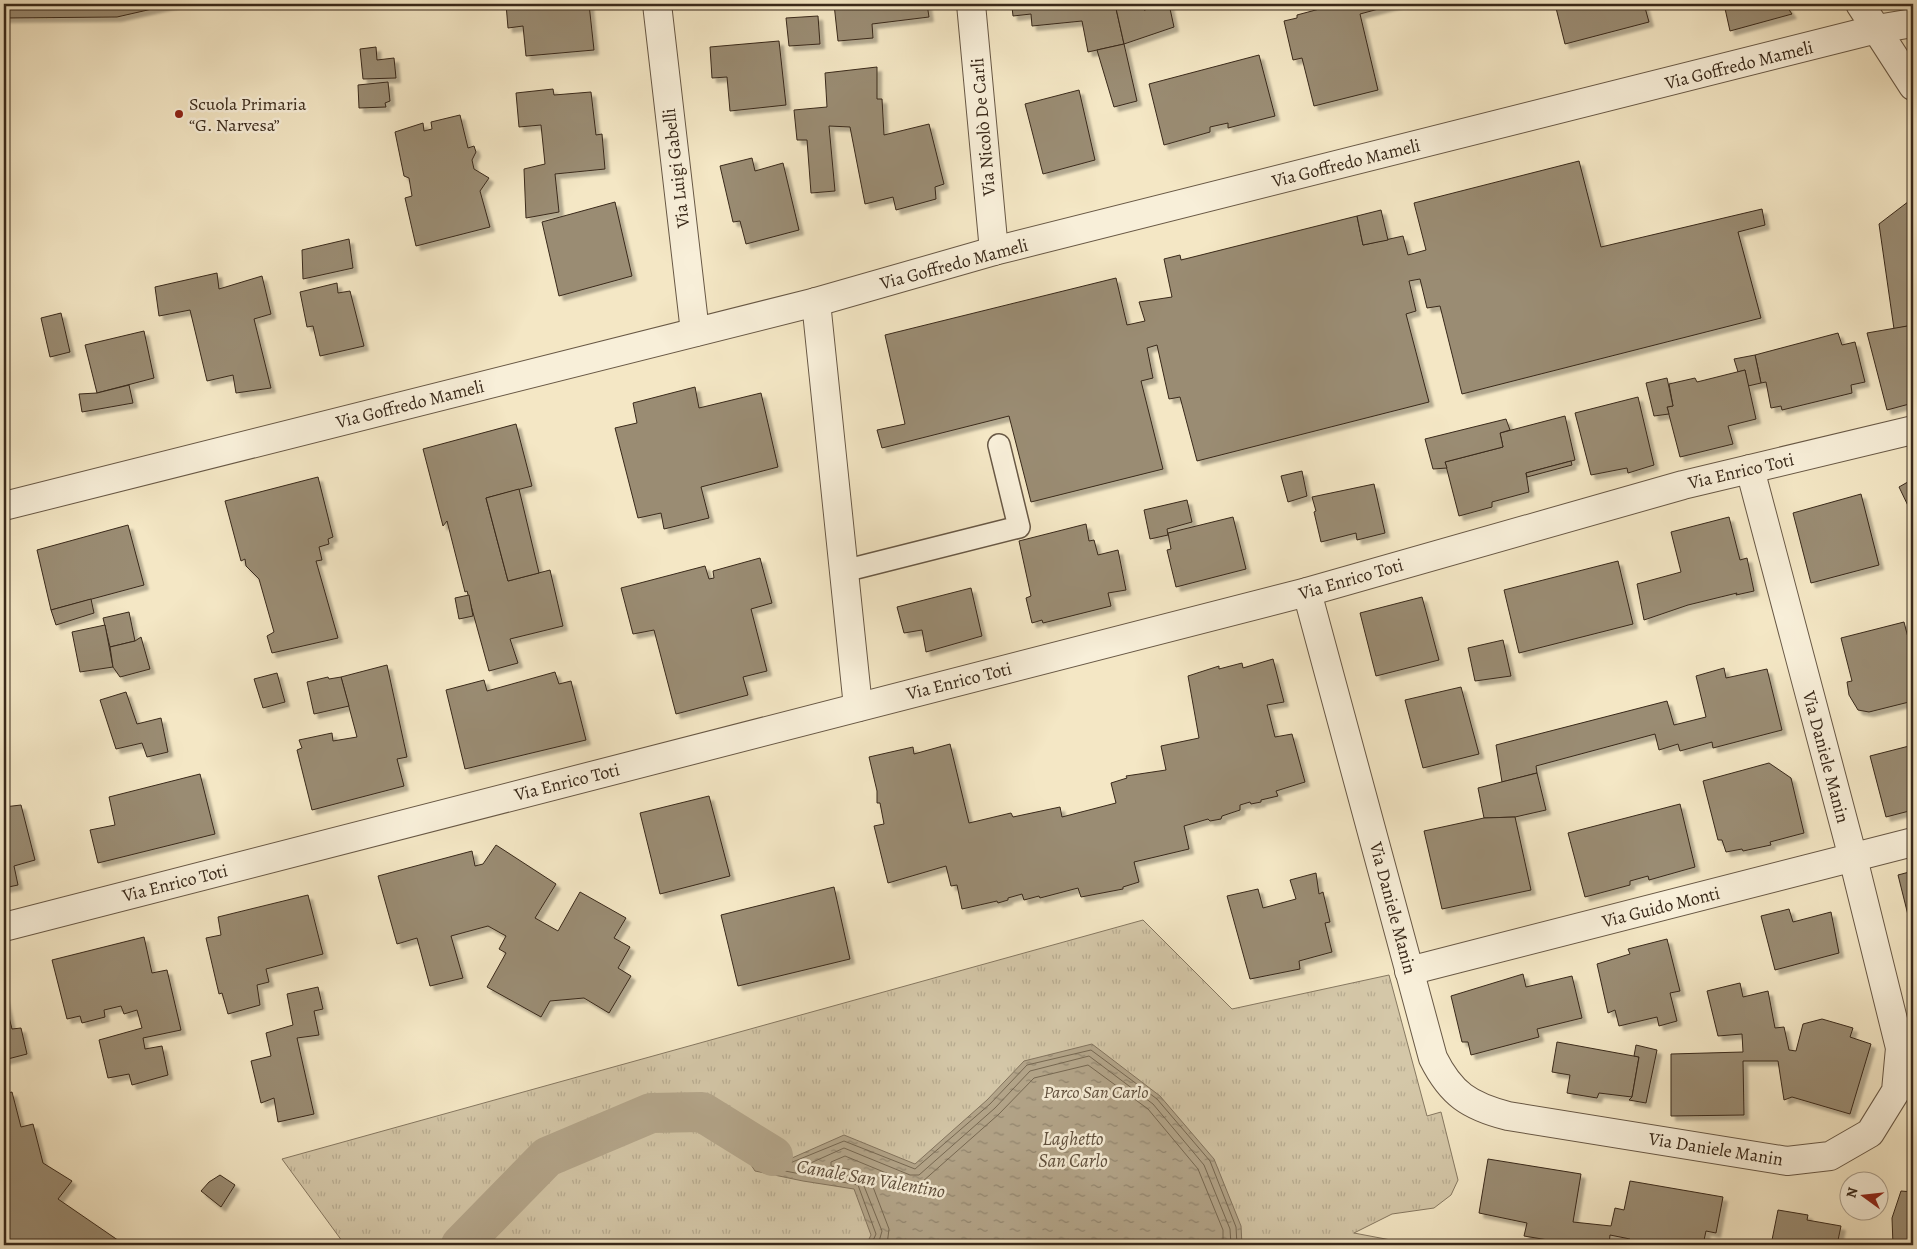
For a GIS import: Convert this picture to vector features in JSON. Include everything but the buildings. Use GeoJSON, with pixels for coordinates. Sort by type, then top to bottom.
{"type":"FeatureCollection","features":[{"type":"Feature","properties":{"kind":"street","name":"Via Luigi Gabelli"},"geometry":{"type":"LineString","coordinates":[[657,4],[695,332]]}},
{"type":"Feature","properties":{"kind":"street","name":"Via Nicolò De Carli"},"geometry":{"type":"LineString","coordinates":[[971,4],[994,251]]}},
{"type":"Feature","properties":{"kind":"street"},"geometry":{"type":"LineString","coordinates":[[1860,4],[1913,86]]}},
{"type":"Feature","properties":{"kind":"street","name":"Via Goffredo Mameli"},"geometry":{"type":"LineString","coordinates":[[4,506],[816,302],[994,251],[1877,29],[1913,23]]}},
{"type":"Feature","properties":{"kind":"street"},"geometry":{"type":"LineString","coordinates":[[816,302],[858,707]]}},
{"type":"Feature","properties":{"kind":"street","name":"Via Enrico Toti"},"geometry":{"type":"LineString","coordinates":[[4,927],[1307,592],[1674,487],[1913,430]]}},
{"type":"Feature","properties":{"kind":"street","name":"Via Daniele Manin"},"geometry":{"type":"LineString","coordinates":[[1307,592],[1433,1058],[1442,1077],[1468,1102],[1508,1116],[1787,1161],[1830,1156],[1870,1133],[1896,1091],[1900,1048],[1853,858],[1750,469]]}},
{"type":"Feature","properties":{"kind":"street","name":"Via Guido Monti"},"geometry":{"type":"LineString","coordinates":[[1409,971],[1913,842]]}},
{"type":"Feature","properties":{"kind":"lane"},"geometry":{"type":"LineString","coordinates":[[844,571],[1019,527],[999,446]]}},
{"type":"Feature","properties":{"kind":"green space","name":"Parco San Carlo"},"geometry":{"type":"Polygon","coordinates":[[[1143,920],[1232,1009],[1389,975],[1427,1116],[1441,1112],[1458,1180],[1451,1195],[1434,1208],[1392,1214],[1354,1233],[1417,1245],[345,1245],[282,1159],[1143,920]]]}},
{"type":"Feature","properties":{"kind":"water","name":"Laghetto San Carlo"},"geometry":{"type":"Polygon","coordinates":[[[1092,1044],[1160,1096],[1214,1159],[1241,1226],[1242,1245],[866,1245],[871,1235],[854,1189],[755,1171],[715,1109],[748,1118],[792,1158],[844,1135],[915,1164],[987,1100],[1024,1061],[1092,1044]]]}},
{"type":"Feature","properties":{"kind":"waterway","name":"Canale San Valentino"},"geometry":{"type":"LineString","coordinates":[[461,1245],[547,1157],[651,1113],[702,1112],[773,1156]]}},
{"type":"Feature","properties":{"kind":"place","name":"Scuola Primaria “G. Narvesa”"},"geometry":{"type":"Point","coordinates":[179,114]}}]}
